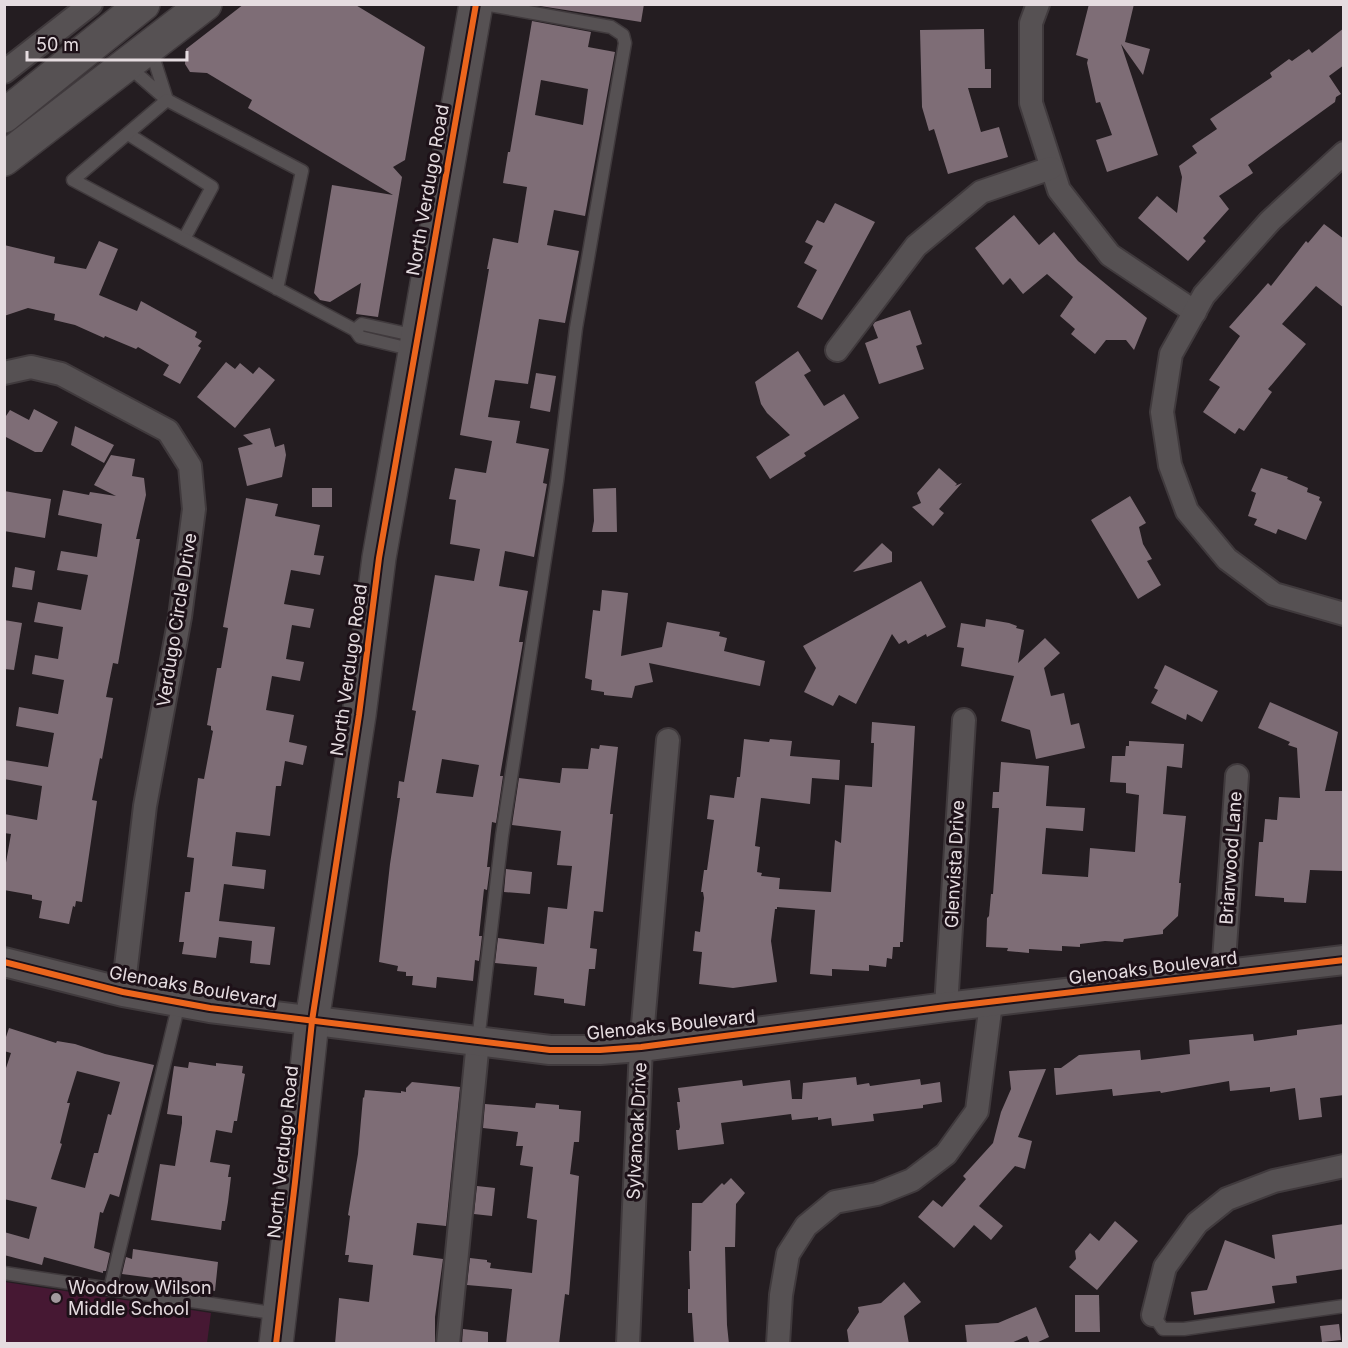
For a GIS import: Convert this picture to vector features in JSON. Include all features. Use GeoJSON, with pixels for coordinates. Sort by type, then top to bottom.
{"type":"FeatureCollection","features":[{"type":"Feature","properties":{"kind":"main road"},"geometry":{"type":"LineString","coordinates":[[4,159],[205,4]]}},
{"type":"Feature","properties":{"kind":"main road","name":"North Verdugo Road"},"geometry":{"type":"LineString","coordinates":[[277,1329],[312,1021],[357,726],[379,558],[476,4]]}},
{"type":"Feature","properties":{"kind":"main road"},"geometry":{"type":"LineString","coordinates":[[4,116],[131,14],[138,56]]}},
{"type":"Feature","properties":{"kind":"street"},"geometry":{"type":"LineString","coordinates":[[4,72],[91,4]]}},
{"type":"Feature","properties":{"kind":"street"},"geometry":{"type":"LineString","coordinates":[[1038,4],[1031,23],[1031,103],[1059,190],[1110,255],[1195,312]]}},
{"type":"Feature","properties":{"kind":"street"},"geometry":{"type":"LineString","coordinates":[[1339,167],[1270,221],[1204,295],[1171,354],[1162,412],[1170,465],[1187,511],[1227,559],[1274,594],[1344,614]]}},
{"type":"Feature","properties":{"kind":"street"},"geometry":{"type":"LineString","coordinates":[[837,350],[916,246],[981,192],[1051,168]]}},
{"type":"Feature","properties":{"kind":"street","name":"Verdugo Circle Drive"},"geometry":{"type":"LineString","coordinates":[[4,373],[31,367],[61,374],[168,431],[190,466],[193,520],[180,617],[145,806],[123,992]]}},
{"type":"Feature","properties":{"kind":"street","name":"Glenvista Drive"},"geometry":{"type":"LineString","coordinates":[[946,1007],[964,720]]}},
{"type":"Feature","properties":{"kind":"street","name":"Sylvanoak Drive"},"geometry":{"type":"LineString","coordinates":[[628,1344],[641,1047],[668,740]]}},
{"type":"Feature","properties":{"kind":"street","name":"Briarwood Lane"},"geometry":{"type":"LineString","coordinates":[[1222,975],[1237,776]]}},
{"type":"Feature","properties":{"kind":"street","name":"Glenoaks Boulevard"},"geometry":{"type":"LineString","coordinates":[[4,962],[123,992],[179,1003],[550,1050],[600,1050],[641,1047],[946,1007],[1344,960]]}},
{"type":"Feature","properties":{"kind":"street"},"geometry":{"type":"LineString","coordinates":[[777,1344],[781,1295],[788,1254],[806,1226],[835,1202],[877,1194],[912,1180],[946,1154],[977,1111],[991,1003]]}},
{"type":"Feature","properties":{"kind":"street"},"geometry":{"type":"LineString","coordinates":[[448,1344],[477,1041]]}},
{"type":"Feature","properties":{"kind":"street"},"geometry":{"type":"LineString","coordinates":[[1153,1315],[1165,1267],[1197,1223],[1227,1198],[1274,1181],[1344,1166]]}},
{"type":"Feature","properties":{"kind":"lane"},"geometry":{"type":"LineString","coordinates":[[477,1041],[502,836],[557,481],[576,328],[625,43],[623,35],[611,27],[484,4]]}},
{"type":"Feature","properties":{"kind":"lane"},"geometry":{"type":"LineString","coordinates":[[138,56],[167,100],[302,171],[277,289]]}},
{"type":"Feature","properties":{"kind":"lane"},"geometry":{"type":"LineString","coordinates":[[138,56],[167,100]]}},
{"type":"Feature","properties":{"kind":"lane"},"geometry":{"type":"LineString","coordinates":[[167,100],[74,180],[355,330],[360,337],[417,343]]}},
{"type":"Feature","properties":{"kind":"lane"},"geometry":{"type":"LineString","coordinates":[[128,134],[213,187],[184,239]]}},
{"type":"Feature","properties":{"kind":"lane"},"geometry":{"type":"LineString","coordinates":[[110,1289],[179,1003]]}},
{"type":"Feature","properties":{"kind":"lane"},"geometry":{"type":"LineString","coordinates":[[4,1273],[110,1289],[277,1329]]}},
{"type":"Feature","properties":{"kind":"lane"},"geometry":{"type":"LineString","coordinates":[[1153,1315],[1163,1329],[1184,1329],[1344,1306]]}},
{"type":"Feature","properties":{"kind":"shaded area","name":"Woodrow Wilson Middle School"},"geometry":{"type":"Polygon","coordinates":[[[5,1282],[211,1313],[207,1343],[5,1343],[5,1282]]]}},
{"type":"Feature","properties":{"kind":"building"},"geometry":{"type":"Polygon","coordinates":[[[244,4],[354,4],[425,47],[405,160],[393,167],[402,177],[378,317],[356,314],[361,283],[330,302],[320,300],[314,293],[332,185],[393,195],[248,108],[252,100],[207,73],[190,72],[185,64],[186,49],[244,4]]]}},
{"type":"Feature","properties":{"kind":"building"},"geometry":{"type":"Polygon","coordinates":[[[535,4],[644,4],[641,22],[534,5],[535,4]]]}},
{"type":"Feature","properties":{"kind":"building"},"geometry":{"type":"Polygon","coordinates":[[[1089,4],[1134,4],[1125,42],[1150,49],[1143,75],[1121,44],[1158,155],[1107,172],[1096,140],[1112,135],[1100,102],[1096,103],[1088,59],[1076,55],[1089,4]]]}},
{"type":"Feature","properties":{"kind":"building"},"geometry":{"type":"Polygon","coordinates":[[[532,21],[591,32],[588,47],[615,52],[585,216],[554,210],[547,245],[579,251],[565,323],[539,319],[528,384],[495,380],[488,417],[520,421],[516,443],[549,449],[543,483],[547,484],[534,557],[505,551],[499,586],[528,591],[519,642],[523,642],[500,776],[503,776],[496,823],[492,822],[487,867],[490,867],[487,890],[484,889],[479,936],[482,936],[479,961],[475,960],[473,981],[437,977],[436,988],[412,985],[413,976],[406,976],[406,972],[397,971],[398,966],[379,962],[400,798],[397,798],[399,781],[404,782],[416,711],[412,710],[435,575],[474,581],[480,549],[450,544],[456,500],[449,499],[455,468],[486,473],[492,441],[460,435],[493,238],[518,243],[527,187],[503,183],[508,152],[510,152],[532,21]],[[541,80],[535,115],[583,125],[588,89],[541,80]],[[442,759],[436,793],[473,797],[479,765],[442,759]]]}},
{"type":"Feature","properties":{"kind":"building"},"geometry":{"type":"Polygon","coordinates":[[[1344,28],[1344,65],[1329,76],[1341,94],[1336,97],[1335,102],[1248,165],[1253,173],[1219,196],[1229,209],[1203,238],[1206,241],[1188,261],[1138,218],[1157,196],[1177,213],[1182,177],[1179,166],[1197,153],[1192,146],[1217,129],[1210,119],[1272,77],[1270,73],[1289,59],[1292,61],[1309,49],[1312,53],[1344,28]]]}},
{"type":"Feature","properties":{"kind":"building"},"geometry":{"type":"Polygon","coordinates":[[[984,29],[985,69],[991,69],[991,88],[968,88],[981,132],[999,127],[1008,157],[948,174],[934,129],[929,131],[922,107],[920,30],[984,29]]]}},
{"type":"Feature","properties":{"kind":"building"},"geometry":{"type":"Polygon","coordinates":[[[835,203],[875,222],[822,320],[797,307],[817,270],[804,263],[813,246],[805,242],[817,220],[824,223],[835,203]]]}},
{"type":"Feature","properties":{"kind":"building"},"geometry":{"type":"Polygon","coordinates":[[[1014,215],[1039,245],[1054,232],[1078,261],[1147,318],[1134,350],[1126,340],[1106,340],[1095,354],[1071,334],[1075,329],[1060,316],[1073,297],[1047,274],[1023,294],[1010,278],[1003,285],[975,248],[1014,215]]]}},
{"type":"Feature","properties":{"kind":"building"},"geometry":{"type":"Polygon","coordinates":[[[1324,224],[1344,239],[1344,308],[1316,286],[1282,324],[1306,344],[1268,389],[1272,392],[1244,431],[1239,428],[1235,434],[1203,412],[1220,387],[1209,380],[1240,336],[1229,327],[1268,283],[1271,286],[1306,241],[1308,243],[1324,224]]]}},
{"type":"Feature","properties":{"kind":"building"},"geometry":{"type":"Polygon","coordinates":[[[99,241],[118,249],[99,295],[137,311],[141,301],[197,332],[195,337],[202,341],[198,346],[201,348],[180,384],[163,375],[169,365],[138,347],[136,349],[75,325],[54,320],[55,314],[28,308],[4,316],[4,245],[55,257],[54,263],[86,269],[99,241]]]}},
{"type":"Feature","properties":{"kind":"building"},"geometry":{"type":"Polygon","coordinates":[[[910,310],[922,344],[916,346],[924,369],[879,384],[865,343],[878,338],[873,325],[875,322],[910,310]]]}},
{"type":"Feature","properties":{"kind":"building"},"geometry":{"type":"Polygon","coordinates":[[[798,351],[811,371],[804,375],[824,406],[844,394],[859,418],[804,453],[806,456],[770,479],[756,457],[790,435],[761,404],[755,382],[798,351]]]}},
{"type":"Feature","properties":{"kind":"building"},"geometry":{"type":"Polygon","coordinates":[[[226,362],[235,369],[240,363],[253,374],[259,367],[275,380],[235,428],[197,397],[226,362]]]}},
{"type":"Feature","properties":{"kind":"building"},"geometry":{"type":"Polygon","coordinates":[[[536,373],[556,376],[550,412],[530,408],[536,373]]]}},
{"type":"Feature","properties":{"kind":"building"},"geometry":{"type":"Polygon","coordinates":[[[34,409],[58,422],[42,452],[35,452],[4,436],[4,419],[10,410],[29,420],[34,409]]]}},
{"type":"Feature","properties":{"kind":"building"},"geometry":{"type":"Polygon","coordinates":[[[75,426],[114,445],[104,463],[71,445],[75,426]]]}},
{"type":"Feature","properties":{"kind":"building"},"geometry":{"type":"Polygon","coordinates":[[[270,428],[275,447],[284,444],[286,455],[282,477],[247,486],[238,448],[253,444],[243,435],[270,428]]]}},
{"type":"Feature","properties":{"kind":"building"},"geometry":{"type":"Polygon","coordinates":[[[111,455],[135,459],[132,476],[144,478],[146,495],[136,539],[140,539],[118,664],[113,663],[106,697],[113,698],[92,800],[97,801],[82,902],[76,901],[75,907],[73,906],[69,924],[39,918],[42,901],[32,899],[32,895],[4,890],[4,874],[11,834],[4,833],[4,814],[37,820],[42,786],[4,779],[4,760],[48,767],[54,733],[16,726],[19,707],[58,714],[64,680],[32,674],[35,655],[58,659],[63,627],[34,622],[38,602],[81,610],[88,575],[57,570],[61,551],[97,557],[102,524],[58,515],[63,490],[89,495],[90,492],[116,496],[94,485],[111,455]]]}},
{"type":"Feature","properties":{"kind":"building"},"geometry":{"type":"Polygon","coordinates":[[[939,468],[957,484],[955,486],[962,483],[939,509],[944,513],[933,526],[912,507],[921,503],[917,493],[939,468]]]}},
{"type":"Feature","properties":{"kind":"building"},"geometry":{"type":"Polygon","coordinates":[[[1261,468],[1288,477],[1287,479],[1308,488],[1307,492],[1320,497],[1319,500],[1322,502],[1306,540],[1278,529],[1276,534],[1254,525],[1257,519],[1248,516],[1256,493],[1251,491],[1261,468]]]}},
{"type":"Feature","properties":{"kind":"building"},"geometry":{"type":"Polygon","coordinates":[[[312,488],[332,488],[332,507],[312,507],[312,488]]]}},
{"type":"Feature","properties":{"kind":"building"},"geometry":{"type":"Polygon","coordinates":[[[616,488],[617,532],[592,532],[593,489],[616,488]]]}},
{"type":"Feature","properties":{"kind":"building"},"geometry":{"type":"Polygon","coordinates":[[[4,491],[51,499],[45,538],[4,531],[4,491]]]}},
{"type":"Feature","properties":{"kind":"building"},"geometry":{"type":"Polygon","coordinates":[[[1130,496],[1146,523],[1139,527],[1143,544],[1152,559],[1147,561],[1161,585],[1138,599],[1091,520],[1130,496]]]}},
{"type":"Feature","properties":{"kind":"building"},"geometry":{"type":"Polygon","coordinates":[[[246,498],[278,504],[275,516],[320,525],[314,555],[324,556],[320,575],[291,570],[284,604],[314,609],[310,628],[292,625],[286,659],[304,662],[300,681],[272,676],[266,710],[294,715],[289,742],[307,746],[303,765],[285,761],[281,786],[276,786],[270,836],[236,832],[232,866],[266,870],[264,889],[224,884],[219,921],[275,927],[270,965],[250,963],[252,941],[219,937],[216,958],[182,954],[184,942],[179,942],[185,892],[190,892],[194,858],[187,857],[198,778],[204,779],[213,731],[211,726],[207,725],[217,668],[221,668],[228,628],[223,627],[246,498]]]}},
{"type":"Feature","properties":{"kind":"building"},"geometry":{"type":"Polygon","coordinates":[[[882,543],[892,552],[892,562],[853,572],[882,543]]]}},
{"type":"Feature","properties":{"kind":"building"},"geometry":{"type":"Polygon","coordinates":[[[15,567],[35,571],[32,590],[12,587],[15,567]]]}},
{"type":"Feature","properties":{"kind":"building"},"geometry":{"type":"Polygon","coordinates":[[[921,581],[946,627],[908,644],[906,640],[899,644],[892,634],[856,704],[839,695],[833,706],[804,692],[816,668],[803,646],[921,581]]]}},
{"type":"Feature","properties":{"kind":"building"},"geometry":{"type":"Polygon","coordinates":[[[602,590],[628,593],[621,656],[662,647],[667,622],[720,632],[719,636],[727,638],[724,651],[765,661],[760,686],[649,663],[653,682],[635,686],[632,698],[604,695],[604,692],[591,690],[592,680],[585,678],[593,610],[600,611],[602,590]]]}},
{"type":"Feature","properties":{"kind":"building"},"geometry":{"type":"Polygon","coordinates":[[[986,619],[1009,623],[1024,630],[1018,663],[1045,638],[1060,653],[1044,668],[1051,696],[1064,693],[1071,725],[1079,723],[1085,748],[1036,759],[1030,730],[1001,721],[1014,676],[961,666],[964,648],[957,647],[961,623],[985,627],[986,619]]]}},
{"type":"Feature","properties":{"kind":"building"},"geometry":{"type":"Polygon","coordinates":[[[4,620],[22,623],[14,670],[4,669],[4,620]]]}},
{"type":"Feature","properties":{"kind":"building"},"geometry":{"type":"Polygon","coordinates":[[[1165,665],[1218,691],[1202,722],[1187,714],[1186,720],[1151,703],[1158,690],[1154,688],[1165,665]]]}},
{"type":"Feature","properties":{"kind":"building"},"geometry":{"type":"Polygon","coordinates":[[[1270,702],[1338,732],[1325,791],[1344,791],[1344,871],[1310,870],[1306,903],[1284,902],[1284,898],[1255,896],[1259,842],[1263,842],[1265,819],[1277,820],[1279,797],[1300,798],[1297,748],[1288,745],[1290,742],[1258,728],[1270,702]]]}},
{"type":"Feature","properties":{"kind":"building"},"geometry":{"type":"Polygon","coordinates":[[[872,722],[915,726],[903,942],[900,942],[900,947],[893,947],[892,959],[887,958],[886,967],[869,965],[869,971],[832,969],[832,976],[810,974],[815,910],[777,907],[771,941],[777,982],[733,988],[699,984],[702,952],[693,951],[695,931],[700,932],[704,898],[701,892],[704,870],[707,870],[714,820],[707,819],[710,795],[734,798],[737,777],[740,777],[744,739],[769,742],[770,739],[792,741],[790,756],[840,760],[839,780],[812,778],[810,804],[761,798],[755,846],[760,847],[757,872],[762,873],[761,876],[780,878],[779,889],[831,892],[835,840],[841,843],[845,785],[872,787],[874,743],[871,743],[872,722]]]}},
{"type":"Feature","properties":{"kind":"building"},"geometry":{"type":"Polygon","coordinates":[[[1129,741],[1184,744],[1182,768],[1167,766],[1163,814],[1186,816],[1178,916],[1163,930],[1163,934],[1124,939],[1123,942],[1105,941],[1080,944],[1080,947],[1062,946],[1062,951],[1029,949],[1029,953],[1007,951],[1008,948],[986,947],[987,918],[991,894],[993,894],[999,808],[992,808],[993,792],[999,792],[1001,762],[1049,766],[1046,806],[1085,808],[1083,831],[1046,828],[1042,874],[1088,877],[1090,848],[1135,852],[1139,795],[1126,793],[1126,783],[1110,782],[1112,756],[1125,756],[1129,741]]]}},
{"type":"Feature","properties":{"kind":"building"},"geometry":{"type":"Polygon","coordinates":[[[600,745],[618,747],[610,814],[613,814],[603,912],[594,911],[590,948],[597,949],[595,969],[589,969],[585,1006],[564,1003],[564,999],[534,995],[537,967],[495,963],[498,938],[544,944],[548,907],[567,909],[572,866],[557,865],[561,831],[512,825],[519,778],[560,783],[562,768],[588,769],[591,748],[599,749],[600,745]]]}},
{"type":"Feature","properties":{"kind":"building"},"geometry":{"type":"Polygon","coordinates":[[[506,869],[532,872],[530,894],[504,892],[506,869]]]}},
{"type":"Feature","properties":{"kind":"building"},"geometry":{"type":"Polygon","coordinates":[[[1344,1024],[1344,1095],[1320,1098],[1322,1117],[1299,1120],[1295,1088],[1270,1092],[1270,1087],[1230,1091],[1229,1081],[1161,1093],[1160,1091],[1113,1096],[1112,1089],[1056,1095],[1054,1068],[1061,1068],[1079,1055],[1140,1050],[1141,1060],[1190,1054],[1189,1040],[1253,1034],[1254,1041],[1297,1035],[1297,1030],[1344,1024]]]}},
{"type":"Feature","properties":{"kind":"building"},"geometry":{"type":"Polygon","coordinates":[[[9,1028],[56,1043],[57,1041],[75,1044],[105,1054],[154,1065],[119,1197],[110,1194],[103,1213],[100,1212],[94,1248],[110,1253],[106,1271],[103,1273],[44,1257],[42,1265],[4,1255],[4,1232],[29,1239],[37,1207],[4,1199],[4,1074],[11,1053],[4,1051],[9,1028]],[[77,1071],[67,1103],[70,1103],[60,1143],[62,1144],[51,1179],[85,1188],[94,1153],[98,1153],[108,1114],[111,1115],[120,1082],[77,1071]]]}},
{"type":"Feature","properties":{"kind":"building"},"geometry":{"type":"Polygon","coordinates":[[[189,1062],[216,1066],[216,1063],[243,1066],[242,1073],[245,1074],[237,1121],[234,1121],[232,1133],[216,1130],[210,1162],[230,1165],[228,1202],[221,1230],[151,1220],[160,1164],[175,1166],[182,1123],[182,1116],[167,1114],[174,1066],[188,1068],[189,1062]]]}},
{"type":"Feature","properties":{"kind":"building"},"geometry":{"type":"Polygon","coordinates":[[[1046,1069],[1018,1137],[1032,1141],[1025,1169],[1015,1166],[979,1206],[1003,1226],[991,1240],[974,1225],[954,1248],[918,1217],[933,1200],[942,1207],[966,1179],[963,1176],[993,1143],[1001,1112],[1011,1089],[1009,1071],[1046,1069]]]}},
{"type":"Feature","properties":{"kind":"building"},"geometry":{"type":"Polygon","coordinates":[[[856,1077],[857,1085],[869,1083],[870,1086],[920,1079],[921,1085],[940,1082],[942,1102],[923,1105],[923,1108],[873,1114],[874,1121],[832,1126],[831,1118],[792,1120],[791,1114],[721,1123],[724,1144],[678,1150],[676,1130],[680,1127],[677,1102],[680,1102],[678,1088],[742,1080],[743,1086],[790,1080],[792,1099],[802,1099],[803,1083],[856,1077]]]}},
{"type":"Feature","properties":{"kind":"building"},"geometry":{"type":"Polygon","coordinates":[[[412,1082],[460,1087],[446,1226],[417,1223],[413,1255],[443,1259],[435,1317],[435,1344],[335,1344],[339,1298],[369,1302],[373,1265],[348,1262],[349,1255],[345,1255],[350,1216],[348,1215],[365,1090],[401,1093],[401,1091],[406,1092],[406,1088],[412,1082]]]}},
{"type":"Feature","properties":{"kind":"building"},"geometry":{"type":"Polygon","coordinates":[[[536,1103],[559,1105],[559,1109],[581,1111],[579,1142],[574,1142],[570,1174],[579,1176],[569,1295],[565,1294],[559,1344],[506,1344],[512,1289],[467,1285],[470,1258],[487,1260],[491,1263],[490,1268],[532,1273],[537,1220],[527,1218],[533,1167],[520,1165],[523,1146],[516,1146],[518,1132],[483,1128],[485,1104],[535,1108],[536,1103]]]}},
{"type":"Feature","properties":{"kind":"building"},"geometry":{"type":"Polygon","coordinates":[[[731,1178],[745,1193],[736,1204],[735,1247],[725,1247],[729,1344],[694,1344],[692,1313],[688,1313],[692,1203],[702,1203],[722,1183],[724,1185],[731,1178]]]}},
{"type":"Feature","properties":{"kind":"building"},"geometry":{"type":"Polygon","coordinates":[[[477,1186],[495,1188],[492,1216],[474,1214],[477,1186]]]}},
{"type":"Feature","properties":{"kind":"building"},"geometry":{"type":"Polygon","coordinates":[[[1115,1221],[1138,1241],[1097,1290],[1069,1267],[1076,1259],[1075,1251],[1090,1233],[1099,1241],[1115,1221]]]}},
{"type":"Feature","properties":{"kind":"building"},"geometry":{"type":"Polygon","coordinates":[[[1344,1224],[1344,1269],[1296,1276],[1297,1283],[1272,1286],[1275,1303],[1194,1315],[1191,1292],[1207,1290],[1225,1240],[1275,1259],[1272,1235],[1344,1224]]]}},
{"type":"Feature","properties":{"kind":"building"},"geometry":{"type":"Polygon","coordinates":[[[133,1249],[218,1262],[215,1291],[184,1286],[184,1282],[122,1274],[126,1257],[132,1259],[133,1249]]]}},
{"type":"Feature","properties":{"kind":"building"},"geometry":{"type":"Polygon","coordinates":[[[904,1282],[921,1302],[904,1316],[909,1344],[849,1344],[847,1330],[859,1312],[858,1307],[881,1303],[904,1282]]]}},
{"type":"Feature","properties":{"kind":"building"},"geometry":{"type":"Polygon","coordinates":[[[1075,1295],[1099,1295],[1100,1332],[1075,1332],[1075,1295]]]}},
{"type":"Feature","properties":{"kind":"building"},"geometry":{"type":"Polygon","coordinates":[[[1036,1307],[1049,1337],[1034,1344],[1030,1344],[1027,1336],[1009,1344],[967,1344],[965,1325],[998,1323],[1036,1307]]]}},
{"type":"Feature","properties":{"kind":"building"},"geometry":{"type":"Polygon","coordinates":[[[1339,1324],[1341,1340],[1322,1342],[1320,1326],[1339,1324]]]}},
{"type":"Feature","properties":{"kind":"building"},"geometry":{"type":"Polygon","coordinates":[[[463,1329],[488,1332],[488,1344],[462,1344],[463,1329]]]}},
{"type":"Feature","properties":{"kind":"cycle path"},"geometry":{"type":"LineString","coordinates":[[276,1344],[312,1021],[359,715],[379,558],[476,4]]}},
{"type":"Feature","properties":{"kind":"cycle path"},"geometry":{"type":"LineString","coordinates":[[4,962],[123,992],[210,1008],[550,1050],[600,1050],[641,1047],[946,1007],[1344,960]]}},
{"type":"Feature","properties":{"kind":"place","name":"Woodrow Wilson Middle School"},"geometry":{"type":"Point","coordinates":[56,1298]}}]}
